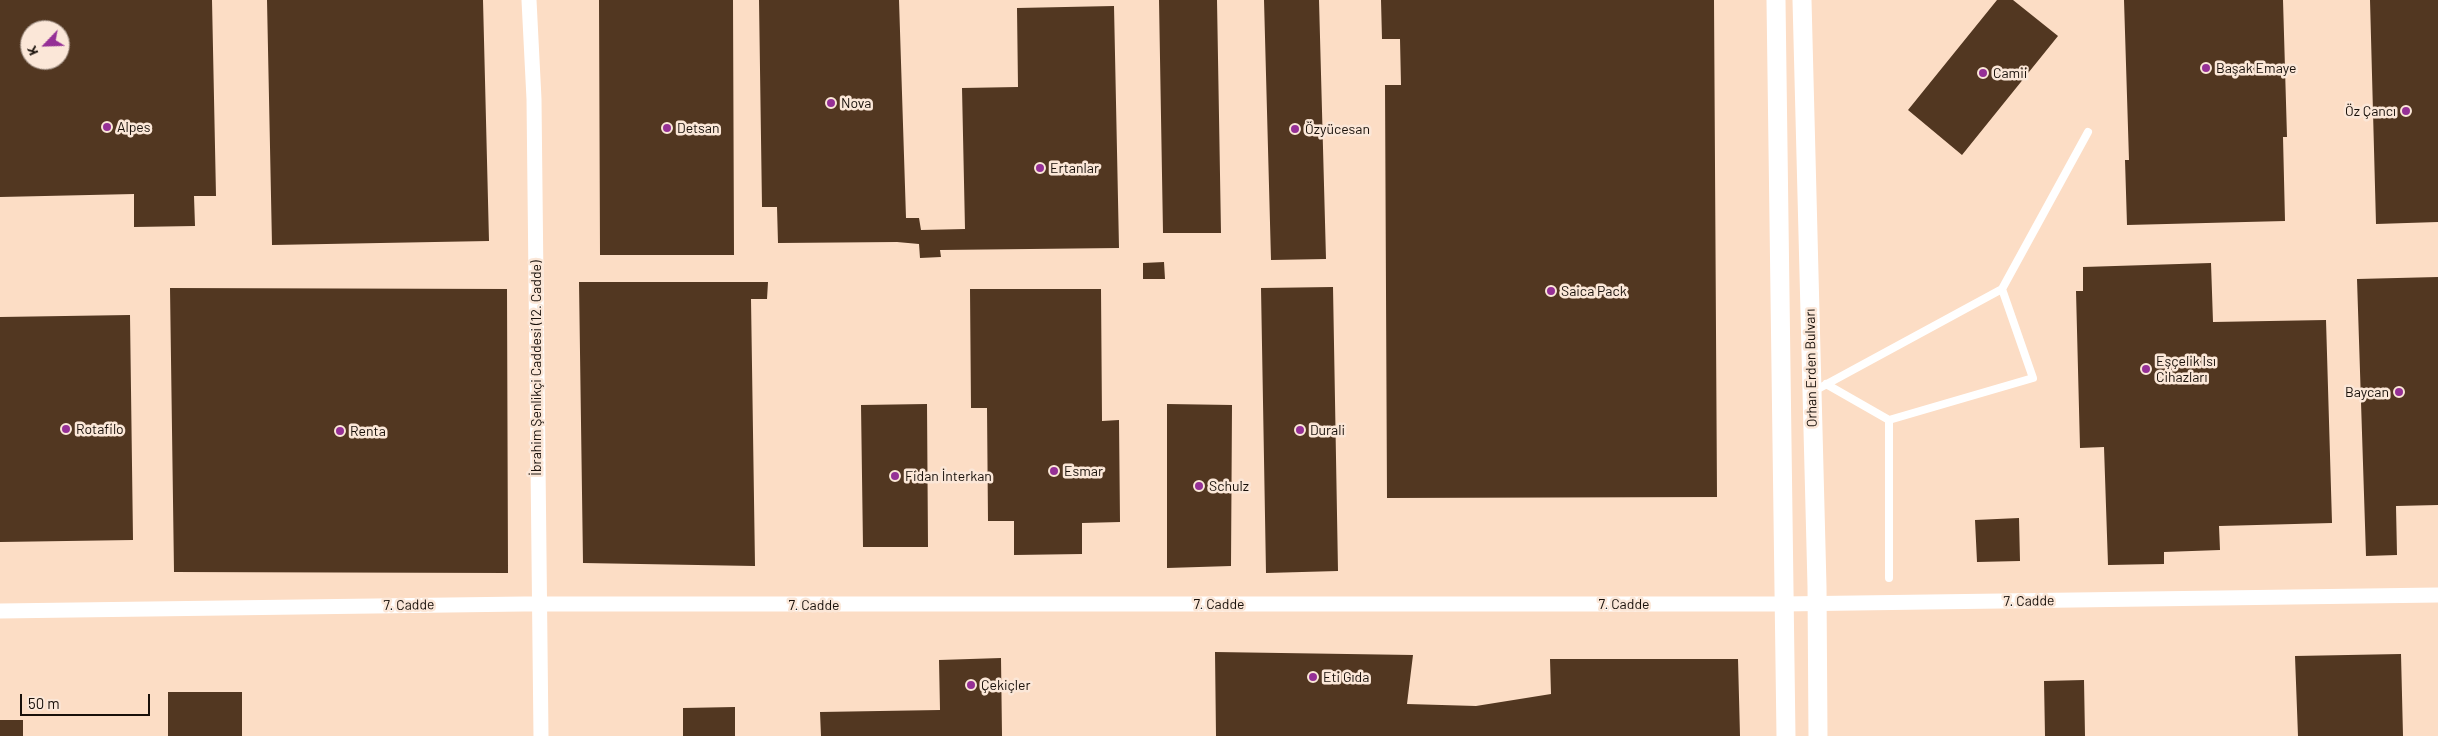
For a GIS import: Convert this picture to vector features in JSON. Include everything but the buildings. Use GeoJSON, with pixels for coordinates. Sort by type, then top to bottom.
{"type":"FeatureCollection","features":[{"type":"Feature","properties":{"kind":"street","name":"İbrahim Şenlikçi Caddesi (12. Cadde)"},"geometry":{"type":"LineString","coordinates":[[529,0],[534,99],[538,604],[541,736]]}},
{"type":"Feature","properties":{"kind":"street","name":"Orhan Erden Bulvarı"},"geometry":{"type":"LineString","coordinates":[[1776,0],[1786,736]]}},
{"type":"Feature","properties":{"kind":"street","name":"Orhan Erden Bulvarı"},"geometry":{"type":"LineString","coordinates":[[1802,0],[1819,388],[1815,604],[1818,736]]}},
{"type":"Feature","properties":{"kind":"street","name":"7. Cadde"},"geometry":{"type":"LineString","coordinates":[[0,611],[538,604],[1815,604],[2438,595]]}},
{"type":"Feature","properties":{"kind":"lane"},"geometry":{"type":"LineString","coordinates":[[1819,388],[2002,289],[2088,132]]}},
{"type":"Feature","properties":{"kind":"lane"},"geometry":{"type":"LineString","coordinates":[[1819,388],[1890,420],[2033,378],[2002,289]]}},
{"type":"Feature","properties":{"kind":"lane"},"geometry":{"type":"LineString","coordinates":[[1889,578],[1890,420]]}},
{"type":"Feature","properties":{"kind":"shaded area"},"geometry":{"type":"Polygon","coordinates":[[[0,0],[2438,0],[2438,736],[0,736],[0,0]]]}},
{"type":"Feature","properties":{"kind":"place","name":"Başak Emaye"},"geometry":{"type":"Point","coordinates":[2206,68]}},
{"type":"Feature","properties":{"kind":"place","name":"Camii"},"geometry":{"type":"Point","coordinates":[1983,73]}},
{"type":"Feature","properties":{"kind":"place","name":"Nova"},"geometry":{"type":"Point","coordinates":[831,103]}},
{"type":"Feature","properties":{"kind":"place","name":"Öz Çancı"},"geometry":{"type":"Point","coordinates":[2406,111]}},
{"type":"Feature","properties":{"kind":"place","name":"Alpes"},"geometry":{"type":"Point","coordinates":[107,127]}},
{"type":"Feature","properties":{"kind":"place","name":"Detsan"},"geometry":{"type":"Point","coordinates":[667,128]}},
{"type":"Feature","properties":{"kind":"place","name":"Özyücesan"},"geometry":{"type":"Point","coordinates":[1295,129]}},
{"type":"Feature","properties":{"kind":"place","name":"Ertanlar"},"geometry":{"type":"Point","coordinates":[1040,168]}},
{"type":"Feature","properties":{"kind":"place","name":"Saica Pack"},"geometry":{"type":"Point","coordinates":[1551,291]}},
{"type":"Feature","properties":{"kind":"place","name":"Eşçelik Isı Cihazları"},"geometry":{"type":"Point","coordinates":[2146,369]}},
{"type":"Feature","properties":{"kind":"place","name":"Baycan"},"geometry":{"type":"Point","coordinates":[2399,392]}},
{"type":"Feature","properties":{"kind":"place","name":"Rotafilo"},"geometry":{"type":"Point","coordinates":[66,429]}},
{"type":"Feature","properties":{"kind":"place","name":"Durali"},"geometry":{"type":"Point","coordinates":[1300,430]}},
{"type":"Feature","properties":{"kind":"place","name":"Renta"},"geometry":{"type":"Point","coordinates":[340,431]}},
{"type":"Feature","properties":{"kind":"place","name":"Esmar"},"geometry":{"type":"Point","coordinates":[1054,471]}},
{"type":"Feature","properties":{"kind":"place","name":"Fidan İnterkan"},"geometry":{"type":"Point","coordinates":[895,476]}},
{"type":"Feature","properties":{"kind":"place","name":"Schulz"},"geometry":{"type":"Point","coordinates":[1199,486]}},
{"type":"Feature","properties":{"kind":"place","name":"Eti Gıda"},"geometry":{"type":"Point","coordinates":[1313,677]}},
{"type":"Feature","properties":{"kind":"place","name":"Çekiçler"},"geometry":{"type":"Point","coordinates":[971,685]}}]}
